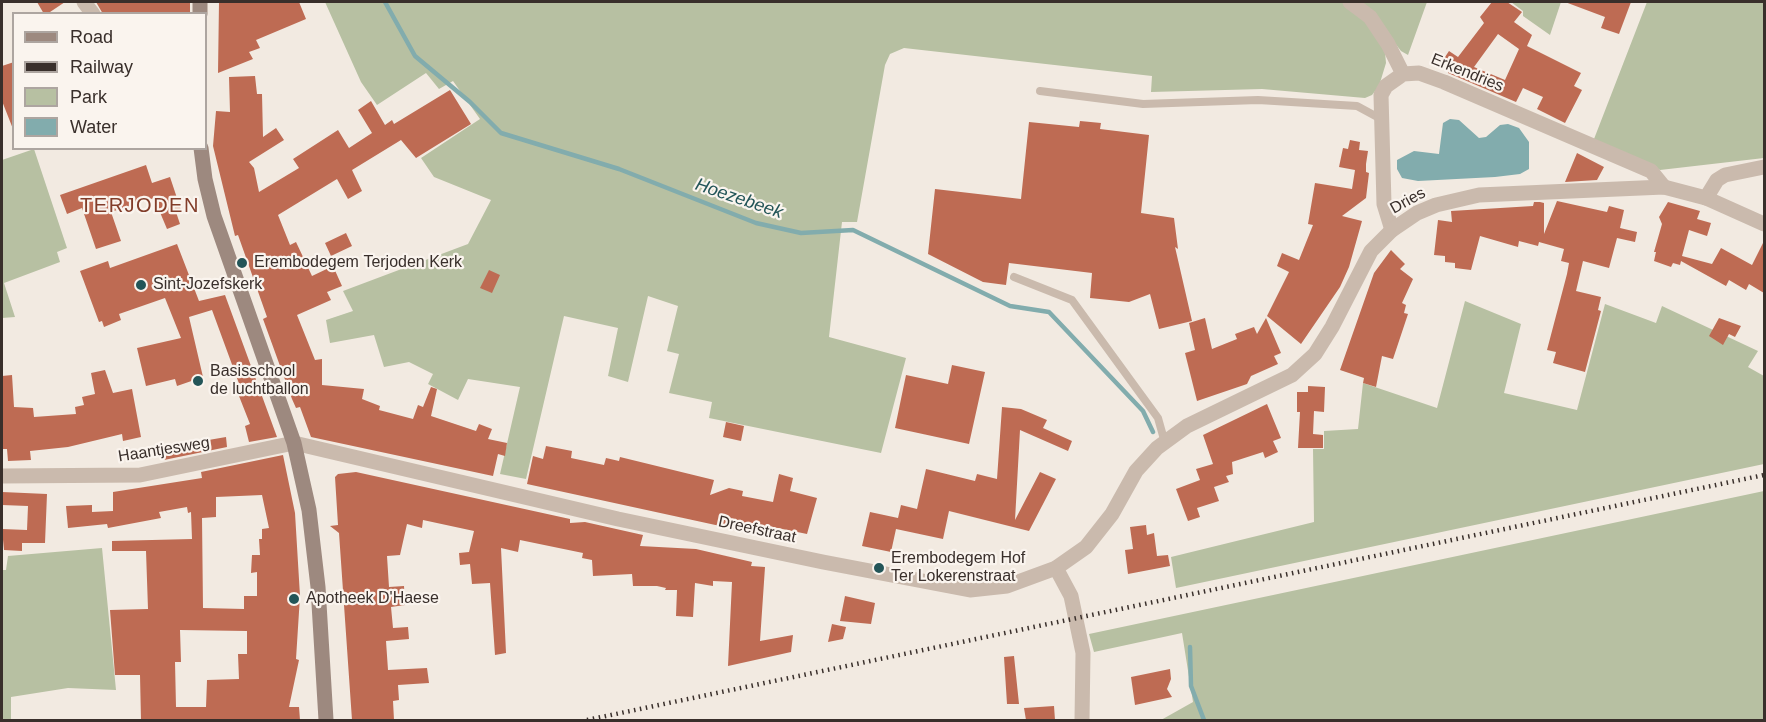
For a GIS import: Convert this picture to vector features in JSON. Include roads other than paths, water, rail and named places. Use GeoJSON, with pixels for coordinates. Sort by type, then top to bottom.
{"type":"FeatureCollection","features":[{"type":"Feature","properties":{"kind":"main road"},"geometry":{"type":"LineString","coordinates":[[197,150],[214,216],[294,443],[309,510],[318,587],[326,720]]}},
{"type":"Feature","properties":{"kind":"street"},"geometry":{"type":"LineString","coordinates":[[1350,2],[1370,17],[1388,44],[1403,74],[1386,86],[1381,95],[1384,204],[1392,230]]}},
{"type":"Feature","properties":{"kind":"street","name":"Erkendries"},"geometry":{"type":"LineString","coordinates":[[1403,74],[1419,73],[1444,82],[1651,171],[1664,187]]}},
{"type":"Feature","properties":{"kind":"street"},"geometry":{"type":"LineString","coordinates":[[1706,198],[1717,180],[1725,174],[1764,167]]}},
{"type":"Feature","properties":{"kind":"street","name":"Dries"},"geometry":{"type":"LineString","coordinates":[[1161,445],[1187,426],[1292,375],[1307,361],[1332,327],[1371,251],[1392,230],[1436,205],[1479,195],[1664,187],[1706,198],[1764,224]]}},
{"type":"Feature","properties":{"kind":"street","name":"Haantjesweg"},"geometry":{"type":"LineString","coordinates":[[2,476],[140,475],[294,443]]}},
{"type":"Feature","properties":{"kind":"street","name":"Dreefstraat"},"geometry":{"type":"LineString","coordinates":[[294,443],[618,519],[970,590],[1007,586],[1056,568],[1086,547],[1101,530],[1136,471],[1161,445]]}},
{"type":"Feature","properties":{"kind":"street"},"geometry":{"type":"LineString","coordinates":[[1056,568],[1071,596],[1083,653],[1082,720]]}},
{"type":"Feature","properties":{"kind":"lane"},"geometry":{"type":"LineString","coordinates":[[1040,92],[1143,104],[1258,100],[1357,106],[1381,119]]}},
{"type":"Feature","properties":{"kind":"lane"},"geometry":{"type":"LineString","coordinates":[[1014,277],[1072,300],[1158,418],[1161,445]]}},
{"type":"Feature","properties":{"kind":"water"},"geometry":{"type":"Polygon","coordinates":[[[1450,119],[1459,120],[1479,138],[1486,137],[1500,125],[1508,124],[1519,128],[1529,142],[1529,169],[1520,174],[1495,177],[1418,181],[1402,178],[1397,169],[1397,160],[1414,151],[1439,154],[1443,123],[1450,119]]]}},
{"type":"Feature","properties":{"kind":"waterway","name":"Hoezebeek"},"geometry":{"type":"LineString","coordinates":[[385,2],[415,56],[470,102],[501,133],[619,169],[756,223],[801,233],[853,230],[1010,306],[1049,312],[1143,411],[1153,432]]}},
{"type":"Feature","properties":{"kind":"waterway","name":"Hoezebeek"},"geometry":{"type":"LineString","coordinates":[[1190,647],[1191,686],[1204,720]]}},
{"type":"Feature","properties":{"kind":"railway"},"geometry":{"type":"LineString","coordinates":[[587,720],[1764,475]]}},
{"type":"Feature","properties":{"kind":"place","name":"Erembodegem Terjoden Kerk"},"geometry":{"type":"Point","coordinates":[242,263]}},
{"type":"Feature","properties":{"kind":"place","name":"Sint-Jozefskerk"},"geometry":{"type":"Point","coordinates":[141,285]}},
{"type":"Feature","properties":{"kind":"place","name":"Basisschool de luchtballon"},"geometry":{"type":"Point","coordinates":[198,381]}},
{"type":"Feature","properties":{"kind":"place","name":"Erembodegem Hof Ter Lokerenstraat"},"geometry":{"type":"Point","coordinates":[879,568]}},
{"type":"Feature","properties":{"kind":"place","name":"Apotheek D'Haese"},"geometry":{"type":"Point","coordinates":[294,599]}},
{"type":"Feature","properties":{"kind":"district","name":"TERJODEN"},"geometry":{"type":"Point","coordinates":[140,206]}}]}
